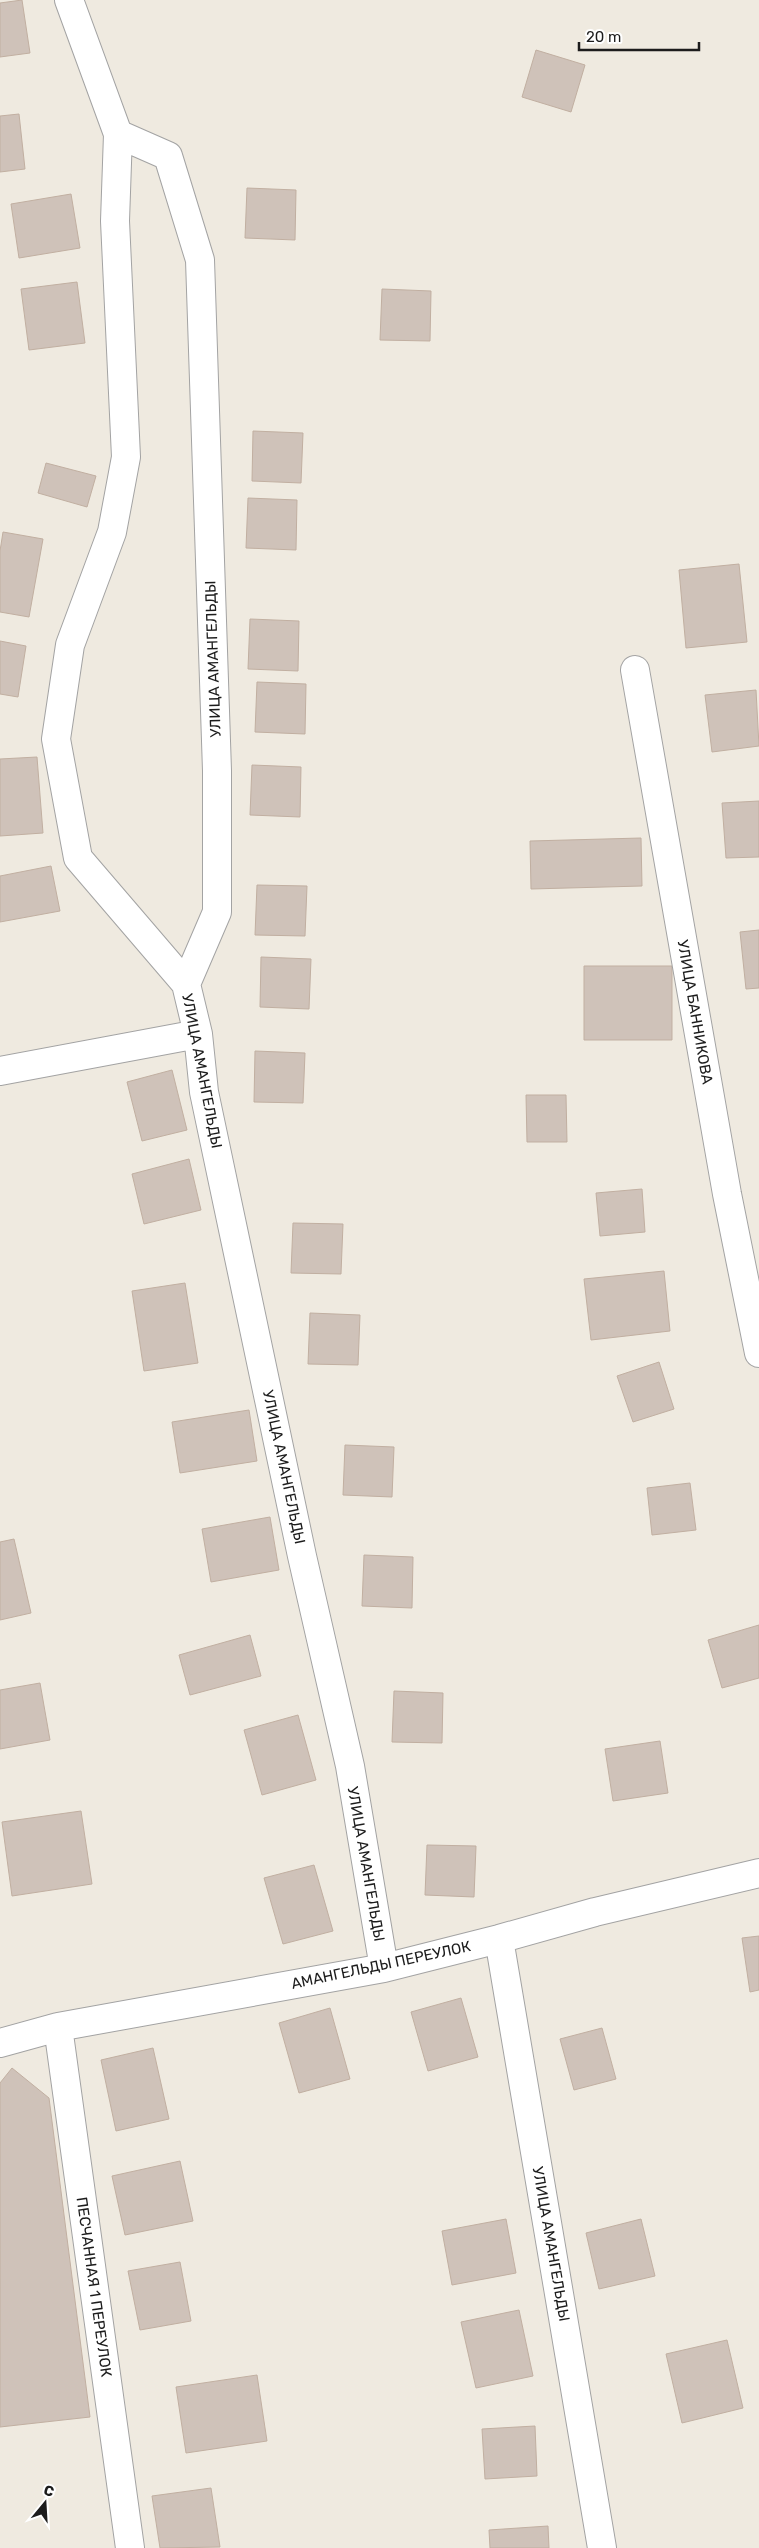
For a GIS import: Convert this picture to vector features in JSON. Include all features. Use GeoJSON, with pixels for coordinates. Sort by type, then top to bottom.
{"type":"FeatureCollection","features":[{"type":"Feature","properties":{"kind":"street"},"geometry":{"type":"LineString","coordinates":[[69,0],[118,134],[115,220],[126,457],[112,532],[70,645],[56,739],[78,858],[186,984]]}},
{"type":"Feature","properties":{"kind":"street","name":"УЛИЦА АМАНГЕЛЬДЫ"},"geometry":{"type":"LineString","coordinates":[[118,134],[168,156],[200,260],[216,761],[217,912],[186,984],[198,1034],[204,1092],[300,1546],[350,1766],[384,1968]]}},
{"type":"Feature","properties":{"kind":"street","name":"УЛИЦА БАННИКОВА"},"geometry":{"type":"LineString","coordinates":[[635,670],[727,1194],[759,1353]]}},
{"type":"Feature","properties":{"kind":"street"},"geometry":{"type":"LineString","coordinates":[[0,1071],[198,1034]]}},
{"type":"Feature","properties":{"kind":"street","name":"АМАНГЕЛЬДЫ ПЕРЕУЛОК"},"geometry":{"type":"LineString","coordinates":[[0,2043],[58,2027],[384,1968],[499,1940],[595,1912],[759,1873]]}},
{"type":"Feature","properties":{"kind":"street","name":"УЛИЦА АМАНГЕЛЬДЫ"},"geometry":{"type":"LineString","coordinates":[[499,1940],[602,2548]]}},
{"type":"Feature","properties":{"kind":"street","name":"ПЕСЧАННАЯ 1 ПЕРЕУЛОК"},"geometry":{"type":"LineString","coordinates":[[58,2027],[130,2548]]}},
{"type":"Feature","properties":{"kind":"building"},"geometry":{"type":"Polygon","coordinates":[[[22,0],[30,53],[0,57],[0,3],[22,0]]]}},
{"type":"Feature","properties":{"kind":"building"},"geometry":{"type":"Polygon","coordinates":[[[536,50],[585,65],[571,112],[522,97],[536,50]]]}},
{"type":"Feature","properties":{"kind":"building"},"geometry":{"type":"Polygon","coordinates":[[[19,114],[25,169],[0,172],[0,116],[19,114]]]}},
{"type":"Feature","properties":{"kind":"building"},"geometry":{"type":"Polygon","coordinates":[[[247,188],[296,190],[295,240],[245,238],[247,188]]]}},
{"type":"Feature","properties":{"kind":"building"},"geometry":{"type":"Polygon","coordinates":[[[71,194],[80,248],[19,258],[11,204],[71,194]]]}},
{"type":"Feature","properties":{"kind":"building"},"geometry":{"type":"Polygon","coordinates":[[[77,282],[85,343],[29,350],[21,289],[77,282]]]}},
{"type":"Feature","properties":{"kind":"building"},"geometry":{"type":"Polygon","coordinates":[[[382,289],[431,291],[430,341],[380,340],[382,289]]]}},
{"type":"Feature","properties":{"kind":"building"},"geometry":{"type":"Polygon","coordinates":[[[253,431],[303,433],[301,483],[252,481],[253,431]]]}},
{"type":"Feature","properties":{"kind":"building"},"geometry":{"type":"Polygon","coordinates":[[[46,463],[96,476],[87,507],[38,493],[46,463]]]}},
{"type":"Feature","properties":{"kind":"building"},"geometry":{"type":"Polygon","coordinates":[[[248,498],[297,500],[296,550],[246,548],[248,498]]]}},
{"type":"Feature","properties":{"kind":"building"},"geometry":{"type":"Polygon","coordinates":[[[3,532],[43,539],[29,617],[0,612],[0,551],[3,532]]]}},
{"type":"Feature","properties":{"kind":"building"},"geometry":{"type":"Polygon","coordinates":[[[739,564],[747,642],[686,648],[679,570],[739,564]]]}},
{"type":"Feature","properties":{"kind":"building"},"geometry":{"type":"Polygon","coordinates":[[[250,619],[299,621],[298,671],[248,669],[250,619]]]}},
{"type":"Feature","properties":{"kind":"building"},"geometry":{"type":"Polygon","coordinates":[[[0,641],[26,646],[18,697],[0,694],[0,641]]]}},
{"type":"Feature","properties":{"kind":"building"},"geometry":{"type":"Polygon","coordinates":[[[257,682],[306,684],[305,734],[255,732],[257,682]]]}},
{"type":"Feature","properties":{"kind":"building"},"geometry":{"type":"Polygon","coordinates":[[[756,690],[759,746],[712,752],[705,695],[756,690]]]}},
{"type":"Feature","properties":{"kind":"building"},"geometry":{"type":"Polygon","coordinates":[[[37,757],[43,833],[0,836],[0,759],[37,757]]]}},
{"type":"Feature","properties":{"kind":"building"},"geometry":{"type":"Polygon","coordinates":[[[252,765],[301,767],[300,817],[250,815],[252,765]]]}},
{"type":"Feature","properties":{"kind":"building"},"geometry":{"type":"Polygon","coordinates":[[[759,801],[759,857],[726,858],[722,803],[759,801]]]}},
{"type":"Feature","properties":{"kind":"building"},"geometry":{"type":"Polygon","coordinates":[[[641,838],[642,886],[531,889],[530,841],[641,838]]]}},
{"type":"Feature","properties":{"kind":"building"},"geometry":{"type":"Polygon","coordinates":[[[51,866],[60,911],[0,922],[0,876],[51,866]]]}},
{"type":"Feature","properties":{"kind":"building"},"geometry":{"type":"Polygon","coordinates":[[[257,885],[307,886],[305,936],[255,935],[257,885]]]}},
{"type":"Feature","properties":{"kind":"building"},"geometry":{"type":"Polygon","coordinates":[[[759,930],[759,988],[746,989],[740,932],[759,930]]]}},
{"type":"Feature","properties":{"kind":"building"},"geometry":{"type":"Polygon","coordinates":[[[261,957],[311,959],[309,1009],[260,1007],[261,957]]]}},
{"type":"Feature","properties":{"kind":"building"},"geometry":{"type":"Polygon","coordinates":[[[584,966],[672,966],[672,1040],[584,1040],[584,966]]]}},
{"type":"Feature","properties":{"kind":"building"},"geometry":{"type":"Polygon","coordinates":[[[255,1051],[305,1053],[303,1103],[254,1102],[255,1051]]]}},
{"type":"Feature","properties":{"kind":"building"},"geometry":{"type":"Polygon","coordinates":[[[172,1070],[187,1130],[142,1141],[127,1082],[172,1070]]]}},
{"type":"Feature","properties":{"kind":"building"},"geometry":{"type":"Polygon","coordinates":[[[526,1095],[566,1095],[567,1142],[527,1142],[526,1095]]]}},
{"type":"Feature","properties":{"kind":"building"},"geometry":{"type":"Polygon","coordinates":[[[189,1159],[201,1210],[144,1224],[132,1174],[189,1159]]]}},
{"type":"Feature","properties":{"kind":"building"},"geometry":{"type":"Polygon","coordinates":[[[642,1189],[645,1232],[600,1236],[596,1193],[642,1189]]]}},
{"type":"Feature","properties":{"kind":"building"},"geometry":{"type":"Polygon","coordinates":[[[293,1223],[343,1224],[341,1274],[291,1273],[293,1223]]]}},
{"type":"Feature","properties":{"kind":"building"},"geometry":{"type":"Polygon","coordinates":[[[664,1271],[670,1331],[591,1340],[584,1279],[664,1271]]]}},
{"type":"Feature","properties":{"kind":"building"},"geometry":{"type":"Polygon","coordinates":[[[185,1283],[198,1363],[144,1371],[132,1291],[185,1283]]]}},
{"type":"Feature","properties":{"kind":"building"},"geometry":{"type":"Polygon","coordinates":[[[310,1313],[360,1315],[358,1365],[308,1364],[310,1313]]]}},
{"type":"Feature","properties":{"kind":"building"},"geometry":{"type":"Polygon","coordinates":[[[659,1362],[674,1409],[633,1422],[617,1376],[659,1362]]]}},
{"type":"Feature","properties":{"kind":"building"},"geometry":{"type":"Polygon","coordinates":[[[249,1410],[257,1461],[180,1473],[172,1422],[249,1410]]]}},
{"type":"Feature","properties":{"kind":"building"},"geometry":{"type":"Polygon","coordinates":[[[345,1445],[394,1447],[392,1497],[343,1495],[345,1445]]]}},
{"type":"Feature","properties":{"kind":"building"},"geometry":{"type":"Polygon","coordinates":[[[690,1483],[696,1530],[652,1535],[647,1488],[690,1483]]]}},
{"type":"Feature","properties":{"kind":"building"},"geometry":{"type":"Polygon","coordinates":[[[270,1517],[279,1570],[211,1582],[202,1529],[270,1517]]]}},
{"type":"Feature","properties":{"kind":"building"},"geometry":{"type":"Polygon","coordinates":[[[14,1539],[31,1613],[0,1620],[0,1542],[14,1539]]]}},
{"type":"Feature","properties":{"kind":"building"},"geometry":{"type":"Polygon","coordinates":[[[364,1555],[413,1557],[412,1608],[362,1606],[364,1555]]]}},
{"type":"Feature","properties":{"kind":"building"},"geometry":{"type":"Polygon","coordinates":[[[759,1625],[759,1678],[722,1688],[708,1640],[759,1625]]]}},
{"type":"Feature","properties":{"kind":"building"},"geometry":{"type":"Polygon","coordinates":[[[250,1635],[261,1676],[190,1695],[179,1655],[250,1635]]]}},
{"type":"Feature","properties":{"kind":"building"},"geometry":{"type":"Polygon","coordinates":[[[40,1683],[50,1740],[0,1749],[0,1690],[40,1683]]]}},
{"type":"Feature","properties":{"kind":"building"},"geometry":{"type":"Polygon","coordinates":[[[394,1691],[443,1693],[442,1743],[392,1742],[394,1691]]]}},
{"type":"Feature","properties":{"kind":"building"},"geometry":{"type":"Polygon","coordinates":[[[298,1715],[316,1780],[262,1795],[244,1730],[298,1715]]]}},
{"type":"Feature","properties":{"kind":"building"},"geometry":{"type":"Polygon","coordinates":[[[660,1741],[668,1793],[613,1801],[605,1749],[660,1741]]]}},
{"type":"Feature","properties":{"kind":"building"},"geometry":{"type":"Polygon","coordinates":[[[81,1811],[92,1884],[12,1896],[2,1822],[81,1811]]]}},
{"type":"Feature","properties":{"kind":"building"},"geometry":{"type":"Polygon","coordinates":[[[427,1845],[476,1846],[474,1897],[425,1895],[427,1845]]]}},
{"type":"Feature","properties":{"kind":"building"},"geometry":{"type":"Polygon","coordinates":[[[314,1865],[333,1931],[283,1944],[264,1878],[314,1865]]]}},
{"type":"Feature","properties":{"kind":"building"},"geometry":{"type":"Polygon","coordinates":[[[759,1936],[759,1990],[750,1992],[742,1938],[759,1936]]]}},
{"type":"Feature","properties":{"kind":"building"},"geometry":{"type":"Polygon","coordinates":[[[461,1998],[478,2057],[428,2071],[411,2012],[461,1998]]]}},
{"type":"Feature","properties":{"kind":"building"},"geometry":{"type":"Polygon","coordinates":[[[330,2008],[350,2079],[299,2093],[279,2023],[330,2008]]]}},
{"type":"Feature","properties":{"kind":"building"},"geometry":{"type":"Polygon","coordinates":[[[602,2028],[616,2079],[574,2090],[560,2039],[602,2028]]]}},
{"type":"Feature","properties":{"kind":"building"},"geometry":{"type":"Polygon","coordinates":[[[153,2048],[169,2119],[116,2131],[101,2060],[153,2048]]]}},
{"type":"Feature","properties":{"kind":"building"},"geometry":{"type":"Polygon","coordinates":[[[12,2068],[49,2098],[90,2417],[0,2427],[0,2083],[12,2068]]]}},
{"type":"Feature","properties":{"kind":"building"},"geometry":{"type":"Polygon","coordinates":[[[180,2161],[193,2221],[125,2235],[112,2176],[180,2161]]]}},
{"type":"Feature","properties":{"kind":"building"},"geometry":{"type":"Polygon","coordinates":[[[506,2219],[516,2273],[452,2285],[442,2231],[506,2219]]]}},
{"type":"Feature","properties":{"kind":"building"},"geometry":{"type":"Polygon","coordinates":[[[641,2219],[655,2276],[599,2289],[586,2233],[641,2219]]]}},
{"type":"Feature","properties":{"kind":"building"},"geometry":{"type":"Polygon","coordinates":[[[180,2262],[191,2321],[140,2330],[128,2271],[180,2262]]]}},
{"type":"Feature","properties":{"kind":"building"},"geometry":{"type":"Polygon","coordinates":[[[519,2310],[533,2376],[476,2388],[461,2322],[519,2310]]]}},
{"type":"Feature","properties":{"kind":"building"},"geometry":{"type":"Polygon","coordinates":[[[727,2340],[743,2408],[682,2423],[666,2354],[727,2340]]]}},
{"type":"Feature","properties":{"kind":"building"},"geometry":{"type":"Polygon","coordinates":[[[257,2375],[267,2441],[186,2453],[176,2387],[257,2375]]]}},
{"type":"Feature","properties":{"kind":"building"},"geometry":{"type":"Polygon","coordinates":[[[535,2426],[537,2476],[485,2479],[482,2429],[535,2426]]]}},
{"type":"Feature","properties":{"kind":"building"},"geometry":{"type":"Polygon","coordinates":[[[211,2488],[220,2547],[160,2548],[152,2496],[211,2488]]]}},
{"type":"Feature","properties":{"kind":"building"},"geometry":{"type":"Polygon","coordinates":[[[548,2526],[549,2548],[490,2548],[489,2530],[548,2526]]]}}]}
